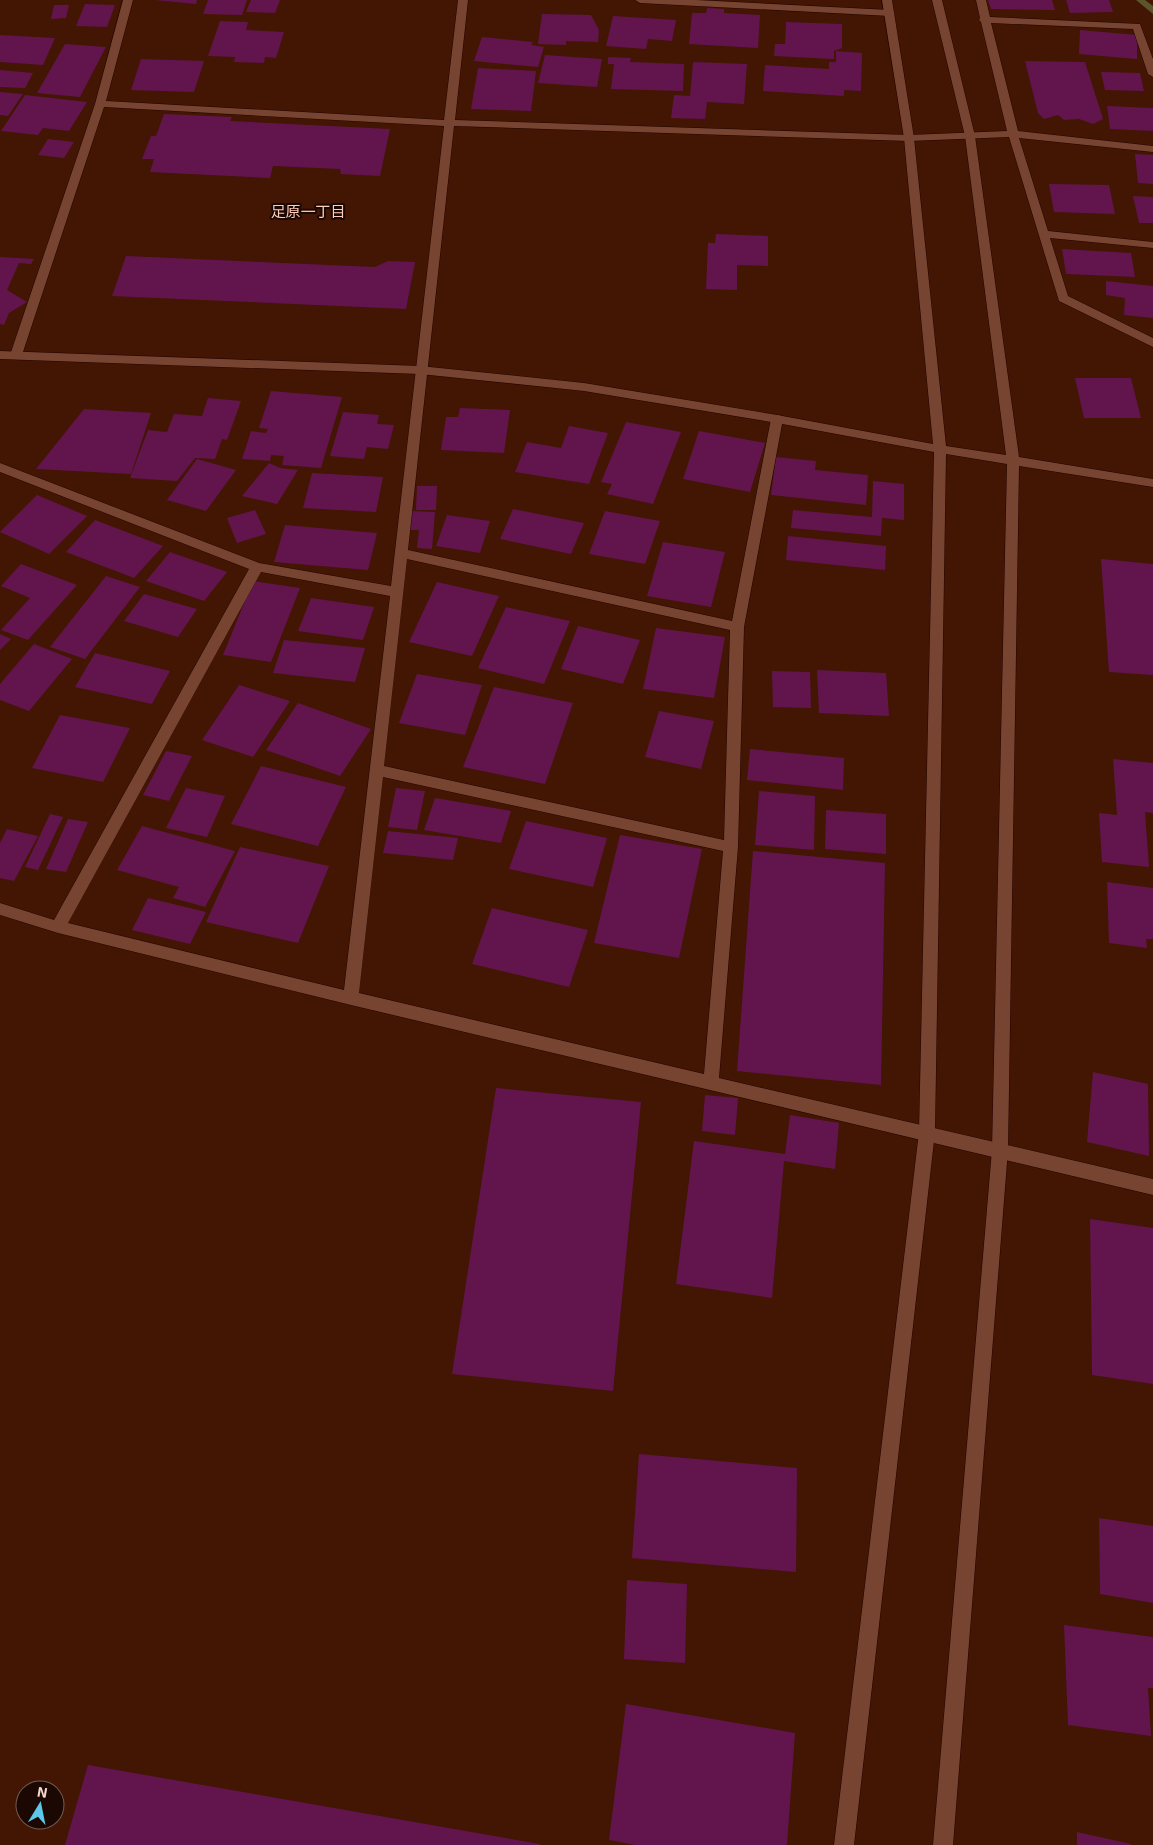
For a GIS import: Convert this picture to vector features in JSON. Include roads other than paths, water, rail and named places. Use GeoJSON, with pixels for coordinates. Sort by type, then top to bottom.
{"type":"FeatureCollection","features":[{"type":"Feature","properties":{"kind":"street"},"geometry":{"type":"LineString","coordinates":[[16,356],[100,104],[128,0]]}},
{"type":"Feature","properties":{"kind":"street"},"geometry":{"type":"LineString","coordinates":[[351,998],[463,0]]}},
{"type":"Feature","properties":{"kind":"street"},"geometry":{"type":"LineString","coordinates":[[640,0],[889,7],[909,138],[940,449],[927,1132],[844,1845]]}},
{"type":"Feature","properties":{"kind":"street"},"geometry":{"type":"LineString","coordinates":[[937,0],[970,136],[1013,460],[1000,1150],[943,1845]]}},
{"type":"Feature","properties":{"kind":"street"},"geometry":{"type":"LineString","coordinates":[[981,0],[984,20],[1013,134],[1063,298],[1153,343]]}},
{"type":"Feature","properties":{"kind":"street"},"geometry":{"type":"LineString","coordinates":[[984,20],[1137,26],[1153,74]]}},
{"type":"Feature","properties":{"kind":"street"},"geometry":{"type":"LineString","coordinates":[[100,104],[449,123],[909,138],[1013,134],[1153,149]]}},
{"type":"Feature","properties":{"kind":"street"},"geometry":{"type":"LineString","coordinates":[[1044,234],[1153,245]]}},
{"type":"Feature","properties":{"kind":"street"},"geometry":{"type":"LineString","coordinates":[[0,355],[420,370],[584,387],[777,419],[940,449],[1153,483]]}},
{"type":"Feature","properties":{"kind":"street"},"geometry":{"type":"LineString","coordinates":[[711,1083],[731,847],[737,627],[777,419]]}},
{"type":"Feature","properties":{"kind":"street"},"geometry":{"type":"LineString","coordinates":[[0,467],[256,567],[396,592]]}},
{"type":"Feature","properties":{"kind":"street"},"geometry":{"type":"LineString","coordinates":[[400,553],[737,627]]}},
{"type":"Feature","properties":{"kind":"street"},"geometry":{"type":"LineString","coordinates":[[58,927],[256,567]]}},
{"type":"Feature","properties":{"kind":"street"},"geometry":{"type":"LineString","coordinates":[[376,770],[731,847]]}},
{"type":"Feature","properties":{"kind":"street"},"geometry":{"type":"LineString","coordinates":[[0,909],[58,927],[351,998],[1153,1186]]}},
{"type":"Feature","properties":{"kind":"waterway"},"geometry":{"type":"LineString","coordinates":[[1140,0],[1153,11]]}},
{"type":"Feature","properties":{"kind":"district","name":"足原一丁目"},"geometry":{"type":"Point","coordinates":[308,212]}}]}
